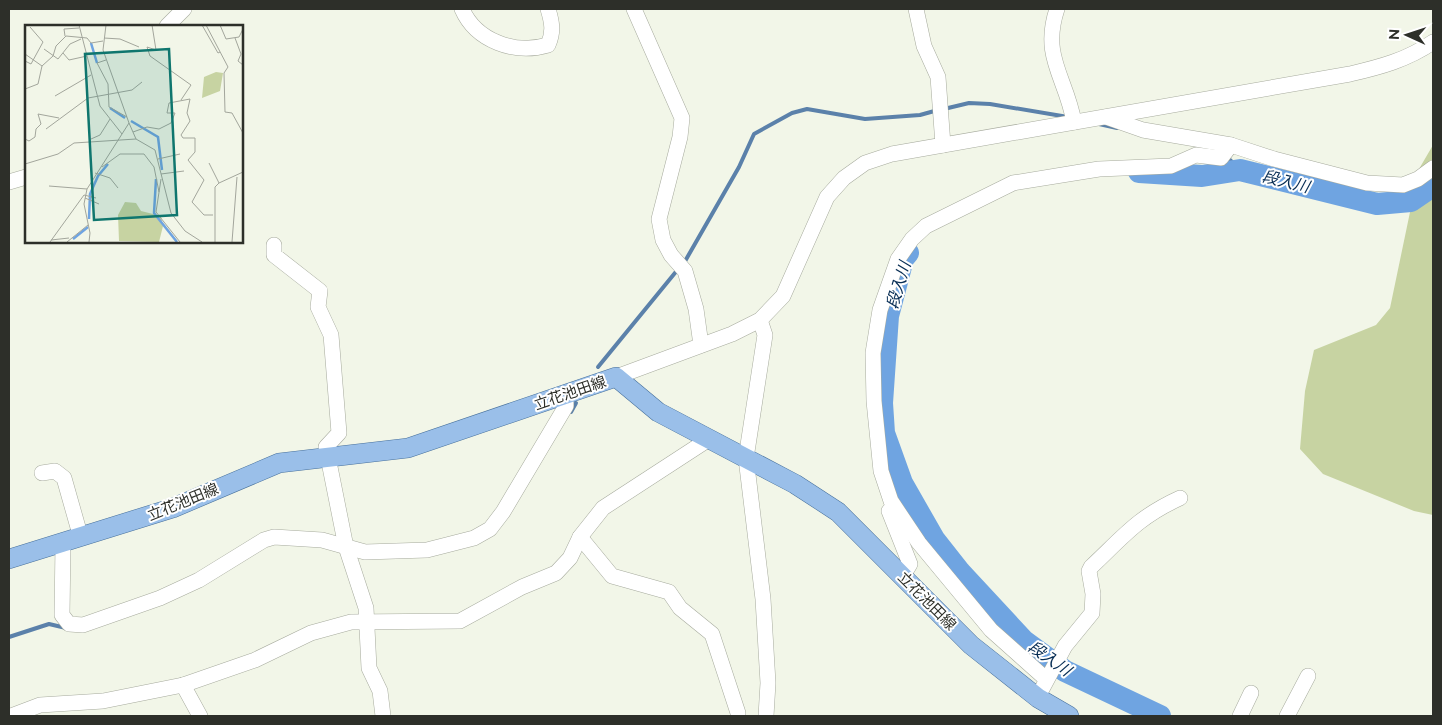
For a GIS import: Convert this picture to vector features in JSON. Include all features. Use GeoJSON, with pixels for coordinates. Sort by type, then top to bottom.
{"type":"FeatureCollection","features":[{"type":"Feature","properties":{"kind":"main road","name":"立花池田線"},"geometry":{"type":"LineString","coordinates":[[9,559],[72,541],[173,508],[279,463],[408,448],[616,377],[658,412],[795,484],[838,512],[971,645],[1038,698],[1069,716]]}},
{"type":"Feature","properties":{"kind":"street"},"geometry":{"type":"LineString","coordinates":[[168,25],[184,9]]}},
{"type":"Feature","properties":{"kind":"street"},"geometry":{"type":"LineString","coordinates":[[462,9],[468,23],[486,38],[507,46],[532,50],[548,45],[552,37],[553,24],[548,9]]}},
{"type":"Feature","properties":{"kind":"street"},"geometry":{"type":"LineString","coordinates":[[634,9],[682,118],[680,137],[659,219],[667,248],[685,271],[696,309],[701,345]]}},
{"type":"Feature","properties":{"kind":"street"},"geometry":{"type":"LineString","coordinates":[[916,9],[924,46],[938,77],[943,145]]}},
{"type":"Feature","properties":{"kind":"street"},"geometry":{"type":"LineString","coordinates":[[1057,9],[1053,21],[1051,47],[1057,71],[1071,101],[1074,122]]}},
{"type":"Feature","properties":{"kind":"street"},"geometry":{"type":"LineString","coordinates":[[616,377],[732,334],[760,320],[783,296],[827,197],[844,178],[865,163],[883,157],[943,145],[1358,72],[1390,65],[1420,51],[1433,42]]}},
{"type":"Feature","properties":{"kind":"street"},"geometry":{"type":"LineString","coordinates":[[1105,117],[1144,130],[1231,145],[1274,159],[1367,183],[1403,185],[1418,179],[1433,168]]}},
{"type":"Feature","properties":{"kind":"street"},"geometry":{"type":"LineString","coordinates":[[1046,679],[991,630],[919,543],[891,500],[881,471],[876,428],[873,354],[880,310],[898,259],[912,239],[926,226],[1013,183],[1099,169],[1170,166],[1196,155],[1221,158],[1231,145]]}},
{"type":"Feature","properties":{"kind":"street"},"geometry":{"type":"LineString","coordinates":[[9,182],[25,177]]}},
{"type":"Feature","properties":{"kind":"street"},"geometry":{"type":"LineString","coordinates":[[274,245],[274,255],[320,291],[318,307],[331,335],[339,433],[326,447],[346,547],[366,608],[369,668],[380,691],[383,716]]}},
{"type":"Feature","properties":{"kind":"street"},"geometry":{"type":"LineString","coordinates":[[760,320],[766,336],[746,458],[763,599],[768,683],[766,716]]}},
{"type":"Feature","properties":{"kind":"street"},"geometry":{"type":"LineString","coordinates":[[42,473],[55,471],[64,478],[72,541],[62,615],[69,624],[83,625],[160,598],[199,580],[264,540],[274,537],[322,540],[365,552],[427,550],[474,538],[490,529],[504,512],[566,406],[566,394]]}},
{"type":"Feature","properties":{"kind":"street"},"geometry":{"type":"LineString","coordinates":[[19,715],[40,705],[103,701],[183,685],[255,660],[310,633],[351,622],[460,621],[522,587],[556,573],[570,558],[580,537],[603,508],[709,439]]}},
{"type":"Feature","properties":{"kind":"street"},"geometry":{"type":"LineString","coordinates":[[1038,698],[1046,679],[1065,646],[1092,613],[1093,594],[1089,571],[1132,526],[1157,508],[1180,498]]}},
{"type":"Feature","properties":{"kind":"street"},"geometry":{"type":"LineString","coordinates":[[891,500],[888,509],[910,564],[902,577]]}},
{"type":"Feature","properties":{"kind":"street"},"geometry":{"type":"LineString","coordinates":[[580,537],[612,576],[669,592],[680,608],[712,634],[738,713]]}},
{"type":"Feature","properties":{"kind":"street"},"geometry":{"type":"LineString","coordinates":[[1287,716],[1308,676]]}},
{"type":"Feature","properties":{"kind":"street"},"geometry":{"type":"LineString","coordinates":[[183,685],[200,716]]}},
{"type":"Feature","properties":{"kind":"street"},"geometry":{"type":"LineString","coordinates":[[1240,716],[1252,693]]}},
{"type":"Feature","properties":{"kind":"green space"},"geometry":{"type":"Polygon","coordinates":[[[1433,145],[1433,515],[1414,511],[1323,474],[1300,449],[1305,391],[1314,350],[1376,325],[1390,308],[1419,169],[1433,145]]]}},
{"type":"Feature","properties":{"kind":"waterway"},"geometry":{"type":"LineString","coordinates":[[944,109],[969,103],[990,104],[1068,117]]}},
{"type":"Feature","properties":{"kind":"waterway"},"geometry":{"type":"LineString","coordinates":[[684,263],[739,167],[754,134],[792,113],[807,109],[865,119],[920,115],[938,110]]}},
{"type":"Feature","properties":{"kind":"waterway"},"geometry":{"type":"LineString","coordinates":[[1099,124],[1117,128]]}},
{"type":"Feature","properties":{"kind":"waterway"},"geometry":{"type":"LineString","coordinates":[[1226,156],[1240,170]]}},
{"type":"Feature","properties":{"kind":"waterway","name":"段入川"},"geometry":{"type":"LineString","coordinates":[[1139,172],[1202,176],[1240,170],[1377,204],[1411,201],[1433,186]]}},
{"type":"Feature","properties":{"kind":"waterway","name":"段入川"},"geometry":{"type":"LineString","coordinates":[[908,253],[903,259],[888,316],[882,403],[884,433],[902,483],[934,539],[960,572],[1024,641],[1065,671],[1160,716]]}},
{"type":"Feature","properties":{"kind":"waterway"},"geometry":{"type":"LineString","coordinates":[[598,367],[679,268]]}},
{"type":"Feature","properties":{"kind":"waterway"},"geometry":{"type":"LineString","coordinates":[[571,412],[576,403]]}},
{"type":"Feature","properties":{"kind":"waterway"},"geometry":{"type":"LineString","coordinates":[[9,637],[49,624],[66,628]]}}]}
